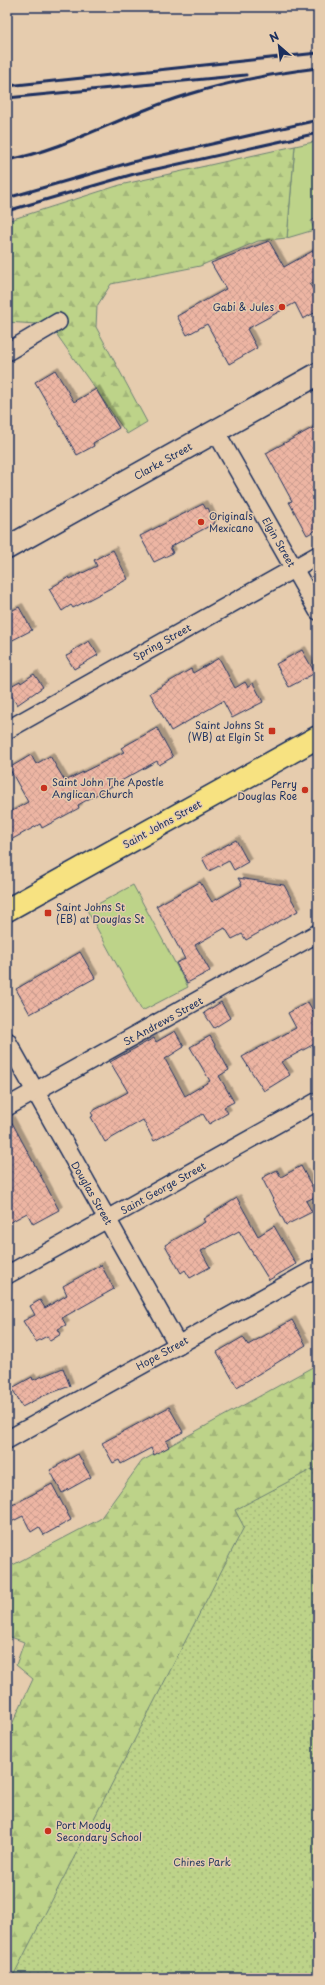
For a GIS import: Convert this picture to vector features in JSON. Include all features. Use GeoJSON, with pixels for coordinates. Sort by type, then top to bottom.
{"type":"FeatureCollection","features":[{"type":"Feature","properties":{"kind":"main road","name":"Clarke Street"},"geometry":{"type":"LineString","coordinates":[[7,548],[318,374]]}},
{"type":"Feature","properties":{"kind":"main road","name":"Saint Johns Street"},"geometry":{"type":"LineString","coordinates":[[7,910],[318,737]]}},
{"type":"Feature","properties":{"kind":"street"},"geometry":{"type":"LineString","coordinates":[[7,352],[58,322]]}},
{"type":"Feature","properties":{"kind":"street","name":"Elgin Street"},"geometry":{"type":"LineString","coordinates":[[216,432],[318,611]]}},
{"type":"Feature","properties":{"kind":"street","name":"Spring Street"},"geometry":{"type":"LineString","coordinates":[[7,730],[318,555]]}},
{"type":"Feature","properties":{"kind":"street","name":"St Andrews Street"},"geometry":{"type":"LineString","coordinates":[[7,1107],[318,933]]}},
{"type":"Feature","properties":{"kind":"street","name":"Douglas Street"},"geometry":{"type":"LineString","coordinates":[[7,1040],[178,1345]]}},
{"type":"Feature","properties":{"kind":"street","name":"Saint George Street"},"geometry":{"type":"LineString","coordinates":[[7,1275],[108,1220],[318,1101]]}},
{"type":"Feature","properties":{"kind":"street","name":"Hope Street"},"geometry":{"type":"LineString","coordinates":[[7,1440],[318,1268]]}},
{"type":"Feature","properties":{"kind":"green space"},"geometry":{"type":"Polygon","coordinates":[[[318,141],[318,217],[311,221],[314,230],[287,238],[295,146],[318,141]]]}},
{"type":"Feature","properties":{"kind":"green space"},"geometry":{"type":"Polygon","coordinates":[[[295,146],[287,238],[258,241],[200,266],[111,284],[97,306],[96,327],[147,422],[127,434],[50,325],[7,322],[7,221],[120,185],[295,146]]]}},
{"type":"Feature","properties":{"kind":"green space"},"geometry":{"type":"Polygon","coordinates":[[[133,885],[188,987],[142,1011],[87,910],[133,885]]]}},
{"type":"Feature","properties":{"kind":"green space"},"geometry":{"type":"Polygon","coordinates":[[[318,1364],[318,1978],[7,1978],[7,1735],[33,1679],[16,1665],[24,1642],[11,1637],[7,1648],[7,1568],[100,1519],[142,1461],[318,1364]]]}},
{"type":"Feature","properties":{"kind":"green space","name":"Chines Park"},"geometry":{"type":"Polygon","coordinates":[[[318,1466],[318,1978],[12,1978],[244,1527],[235,1510],[318,1466]]]}},
{"type":"Feature","properties":{"kind":"building"},"geometry":{"type":"Polygon","coordinates":[[[269,241],[284,267],[318,248],[318,279],[310,284],[318,299],[318,311],[303,319],[295,303],[247,329],[257,348],[229,364],[207,324],[187,335],[177,316],[226,289],[211,263],[269,241]]]}},
{"type":"Feature","properties":{"kind":"building"},"geometry":{"type":"Polygon","coordinates":[[[55,370],[74,402],[96,389],[119,428],[93,443],[94,446],[77,455],[35,382],[55,370]]]}},
{"type":"Feature","properties":{"kind":"building"},"geometry":{"type":"Polygon","coordinates":[[[318,425],[318,529],[307,535],[289,502],[292,501],[266,453],[318,425]]]}},
{"type":"Feature","properties":{"kind":"building"},"geometry":{"type":"Polygon","coordinates":[[[203,504],[206,509],[208,508],[215,523],[170,547],[173,553],[154,562],[140,536],[203,504]]]}},
{"type":"Feature","properties":{"kind":"building"},"geometry":{"type":"Polygon","coordinates":[[[113,550],[128,579],[73,608],[71,605],[62,611],[49,589],[69,577],[70,579],[97,566],[94,560],[113,550]]]}},
{"type":"Feature","properties":{"kind":"building"},"geometry":{"type":"Polygon","coordinates":[[[19,607],[32,630],[7,643],[7,613],[19,607]]]}},
{"type":"Feature","properties":{"kind":"building"},"geometry":{"type":"Polygon","coordinates":[[[89,641],[98,655],[74,669],[66,656],[73,653],[72,651],[89,641]]]}},
{"type":"Feature","properties":{"kind":"building"},"geometry":{"type":"Polygon","coordinates":[[[302,650],[315,673],[289,687],[276,664],[302,650]]]}},
{"type":"Feature","properties":{"kind":"building"},"geometry":{"type":"Polygon","coordinates":[[[219,658],[235,688],[245,682],[248,687],[253,683],[263,702],[232,718],[223,701],[171,731],[150,693],[191,669],[193,673],[219,658]]]}},
{"type":"Feature","properties":{"kind":"building"},"geometry":{"type":"Polygon","coordinates":[[[34,674],[43,687],[17,705],[7,688],[20,681],[21,683],[34,674]]]}},
{"type":"Feature","properties":{"kind":"building"},"geometry":{"type":"Polygon","coordinates":[[[157,728],[173,757],[159,765],[157,761],[78,805],[79,808],[42,828],[40,824],[7,842],[7,814],[28,802],[9,768],[31,755],[36,764],[50,756],[65,781],[124,752],[121,748],[157,728]]]}},
{"type":"Feature","properties":{"kind":"building"},"geometry":{"type":"Polygon","coordinates":[[[236,840],[248,862],[234,870],[229,861],[209,871],[202,858],[236,840]]]}},
{"type":"Feature","properties":{"kind":"building"},"geometry":{"type":"Polygon","coordinates":[[[238,878],[284,885],[298,911],[246,940],[242,934],[232,939],[225,928],[195,945],[210,971],[187,983],[176,963],[185,959],[156,906],[200,882],[212,902],[242,885],[238,878]]]}},
{"type":"Feature","properties":{"kind":"building"},"geometry":{"type":"Polygon","coordinates":[[[80,952],[95,978],[30,1014],[16,989],[80,952]]]}},
{"type":"Feature","properties":{"kind":"building"},"geometry":{"type":"Polygon","coordinates":[[[221,1002],[230,1018],[214,1028],[204,1013],[221,1002]]]}},
{"type":"Feature","properties":{"kind":"building"},"geometry":{"type":"Polygon","coordinates":[[[308,1002],[318,1020],[318,1042],[281,1062],[290,1075],[264,1091],[242,1057],[296,1028],[288,1013],[308,1002]]]}},
{"type":"Feature","properties":{"kind":"building"},"geometry":{"type":"Polygon","coordinates":[[[175,1031],[184,1047],[165,1059],[185,1096],[210,1081],[190,1047],[210,1036],[229,1070],[219,1076],[234,1102],[224,1107],[228,1113],[209,1124],[203,1114],[154,1141],[143,1120],[105,1142],[91,1117],[93,1116],[91,1112],[128,1092],[110,1062],[154,1038],[156,1042],[175,1031]]]}},
{"type":"Feature","properties":{"kind":"building"},"geometry":{"type":"Polygon","coordinates":[[[7,1117],[9,1117],[59,1210],[33,1224],[27,1213],[7,1224],[7,1117]]]}},
{"type":"Feature","properties":{"kind":"building"},"geometry":{"type":"Polygon","coordinates":[[[301,1166],[317,1196],[306,1201],[312,1212],[286,1225],[262,1178],[277,1170],[281,1177],[301,1166]]]}},
{"type":"Feature","properties":{"kind":"building"},"geometry":{"type":"Polygon","coordinates":[[[237,1198],[258,1236],[274,1226],[296,1264],[269,1280],[239,1231],[201,1251],[210,1267],[190,1278],[185,1270],[181,1273],[165,1245],[205,1222],[203,1219],[237,1198]]]}},
{"type":"Feature","properties":{"kind":"building"},"geometry":{"type":"Polygon","coordinates":[[[101,1265],[114,1289],[62,1318],[66,1325],[58,1329],[61,1334],[50,1341],[47,1336],[36,1342],[23,1321],[35,1315],[30,1306],[40,1300],[45,1308],[67,1295],[63,1286],[101,1265]]]}},
{"type":"Feature","properties":{"kind":"building"},"geometry":{"type":"Polygon","coordinates":[[[292,1320],[306,1345],[237,1387],[217,1352],[243,1337],[248,1345],[292,1320]]]}},
{"type":"Feature","properties":{"kind":"building"},"geometry":{"type":"Polygon","coordinates":[[[63,1368],[70,1386],[43,1396],[22,1407],[12,1388],[32,1377],[33,1380],[63,1368]]]}},
{"type":"Feature","properties":{"kind":"building"},"geometry":{"type":"Polygon","coordinates":[[[169,1407],[183,1432],[166,1441],[169,1447],[154,1455],[151,1448],[121,1464],[119,1460],[113,1463],[102,1443],[169,1407]]]}},
{"type":"Feature","properties":{"kind":"building"},"geometry":{"type":"Polygon","coordinates":[[[78,1454],[91,1477],[62,1493],[50,1470],[78,1454]]]}},
{"type":"Feature","properties":{"kind":"building"},"geometry":{"type":"Polygon","coordinates":[[[52,1484],[71,1520],[44,1535],[39,1527],[31,1532],[23,1516],[7,1524],[7,1508],[52,1484]]]}},
{"type":"Feature","properties":{"kind":"railway"},"geometry":{"type":"LineString","coordinates":[[7,86],[318,53]]}},
{"type":"Feature","properties":{"kind":"railway"},"geometry":{"type":"LineString","coordinates":[[7,160],[44,151],[191,93],[233,82],[318,68]]}},
{"type":"Feature","properties":{"kind":"railway"},"geometry":{"type":"LineString","coordinates":[[7,98],[246,75]]}},
{"type":"Feature","properties":{"kind":"railway"},"geometry":{"type":"LineString","coordinates":[[7,198],[132,162],[318,120]]}},
{"type":"Feature","properties":{"kind":"railway"},"geometry":{"type":"LineString","coordinates":[[7,211],[134,174],[318,133]]}},
{"type":"Feature","properties":{"kind":"place","name":"Gabi & Jules"},"geometry":{"type":"Point","coordinates":[282,307]}},
{"type":"Feature","properties":{"kind":"place","name":"Originals Mexicano"},"geometry":{"type":"Point","coordinates":[201,522]}},
{"type":"Feature","properties":{"kind":"place","name":"Saint Johns St (WB) at Elgin St"},"geometry":{"type":"Point","coordinates":[272,731]}},
{"type":"Feature","properties":{"kind":"place","name":"Saint John The Apostle Anglican Church"},"geometry":{"type":"Point","coordinates":[44,788]}},
{"type":"Feature","properties":{"kind":"place","name":"Perry Douglas Roe"},"geometry":{"type":"Point","coordinates":[305,790]}},
{"type":"Feature","properties":{"kind":"place","name":"Saint Johns St (EB) at Douglas St"},"geometry":{"type":"Point","coordinates":[48,913]}},
{"type":"Feature","properties":{"kind":"place","name":"Port Moody Secondary School"},"geometry":{"type":"Point","coordinates":[48,1831]}}]}
